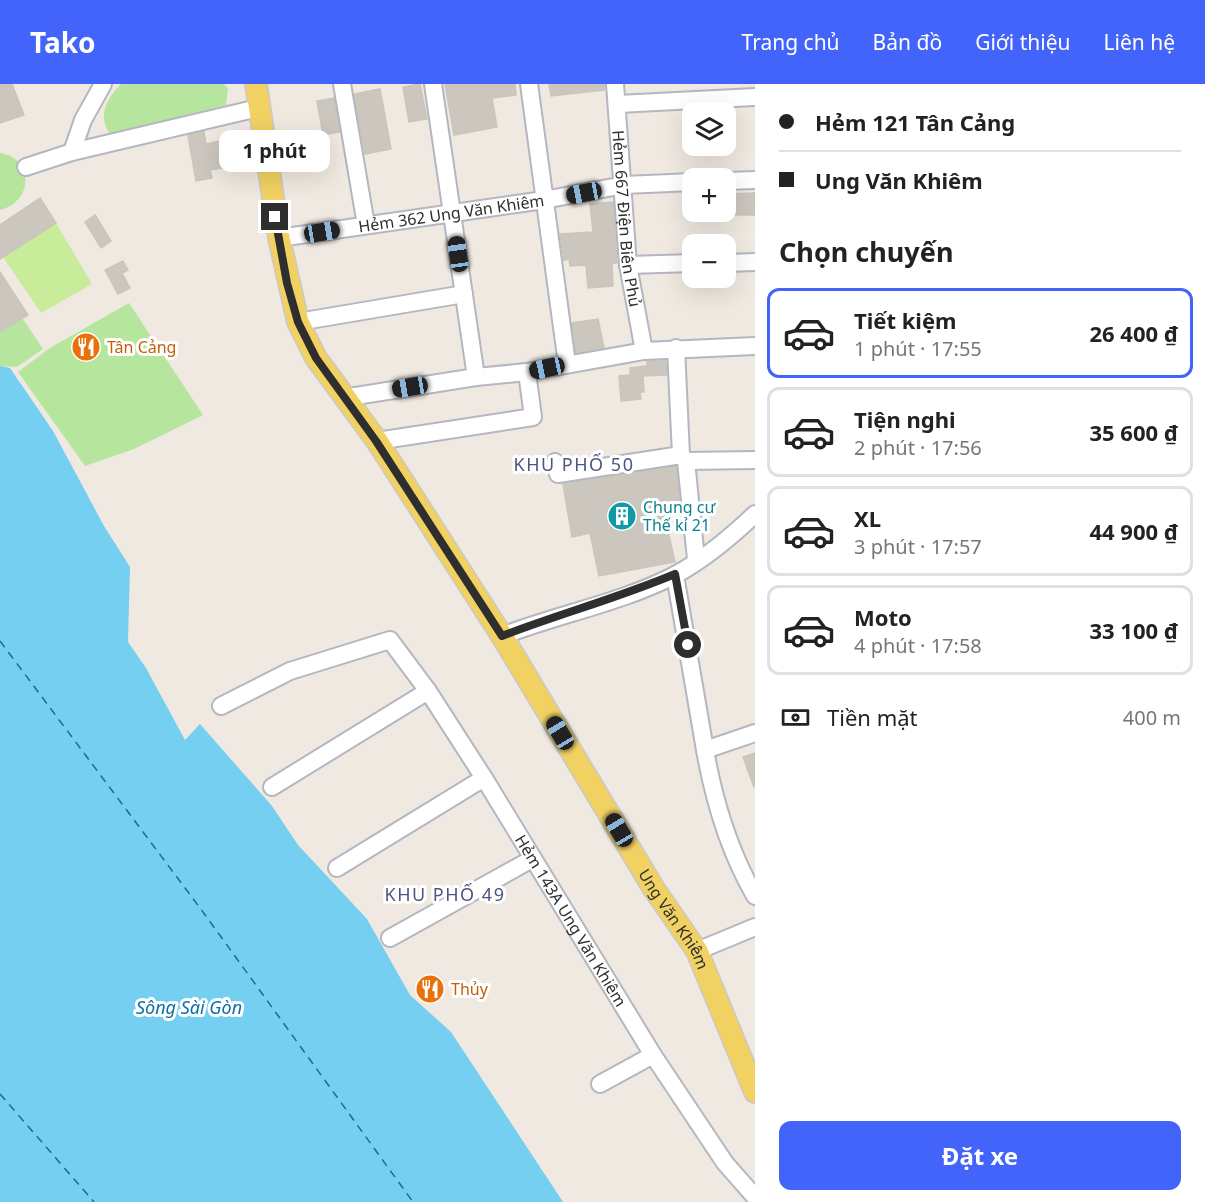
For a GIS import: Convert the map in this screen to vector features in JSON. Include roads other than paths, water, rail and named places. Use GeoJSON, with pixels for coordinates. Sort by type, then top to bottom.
{"type":"FeatureCollection","features":[{"type":"Feature","properties":{"kind":"main road","name":"Ung Văn Khiêm"},"geometry":{"type":"LineString","coordinates":[[254,92],[279,238],[298,322],[316,358],[376,441],[502,636],[654,888],[697,951],[755,1092]]}},
{"type":"Feature","properties":{"kind":"street"},"geometry":{"type":"LineString","coordinates":[[72,152],[83,120],[103,84]]}},
{"type":"Feature","properties":{"kind":"street"},"geometry":{"type":"LineString","coordinates":[[342,84],[366,225]]}},
{"type":"Feature","properties":{"kind":"street"},"geometry":{"type":"LineString","coordinates":[[433,84],[476,377]]}},
{"type":"Feature","properties":{"kind":"street"},"geometry":{"type":"LineString","coordinates":[[529,84],[567,364]]}},
{"type":"Feature","properties":{"kind":"street","name":"Hẻm 667 Điện Biên Phủ"},"geometry":{"type":"LineString","coordinates":[[615,84],[628,265],[644,351]]}},
{"type":"Feature","properties":{"kind":"street"},"geometry":{"type":"LineString","coordinates":[[26,167],[254,92]]}},
{"type":"Feature","properties":{"kind":"street"},"geometry":{"type":"LineString","coordinates":[[618,104],[755,97]]}},
{"type":"Feature","properties":{"kind":"street"},"geometry":{"type":"LineString","coordinates":[[736,181],[755,180]]}},
{"type":"Feature","properties":{"kind":"street","name":"Hẻm 362 Ung Văn Khiêm"},"geometry":{"type":"LineString","coordinates":[[279,238],[544,200],[624,185],[682,182]]}},
{"type":"Feature","properties":{"kind":"street"},"geometry":{"type":"LineString","coordinates":[[736,263],[755,262]]}},
{"type":"Feature","properties":{"kind":"street"},"geometry":{"type":"LineString","coordinates":[[628,265],[682,263]]}},
{"type":"Feature","properties":{"kind":"street"},"geometry":{"type":"LineString","coordinates":[[298,322],[464,294]]}},
{"type":"Feature","properties":{"kind":"street"},"geometry":{"type":"LineString","coordinates":[[343,398],[476,377],[527,372],[644,351],[755,346]]}},
{"type":"Feature","properties":{"kind":"street"},"geometry":{"type":"LineString","coordinates":[[676,348],[683,458],[696,560]]}},
{"type":"Feature","properties":{"kind":"street"},"geometry":{"type":"LineString","coordinates":[[376,441],[533,417],[527,372]]}},
{"type":"Feature","properties":{"kind":"street"},"geometry":{"type":"LineString","coordinates":[[555,462],[558,474],[683,458],[755,460]]}},
{"type":"Feature","properties":{"kind":"street"},"geometry":{"type":"LineString","coordinates":[[502,636],[544,620],[624,596],[675,574],[755,514]]}},
{"type":"Feature","properties":{"kind":"street"},"geometry":{"type":"LineString","coordinates":[[675,574],[705,750],[719,811],[740,869],[755,896]]}},
{"type":"Feature","properties":{"kind":"street","name":"Hẻm 143A Ung Văn Khiêm"},"geometry":{"type":"LineString","coordinates":[[221,706],[290,671],[390,640],[428,691],[484,778],[653,1055],[725,1162],[755,1197]]}},
{"type":"Feature","properties":{"kind":"street"},"geometry":{"type":"LineString","coordinates":[[272,787],[428,691]]}},
{"type":"Feature","properties":{"kind":"street"},"geometry":{"type":"LineString","coordinates":[[705,750],[755,733]]}},
{"type":"Feature","properties":{"kind":"street"},"geometry":{"type":"LineString","coordinates":[[337,868],[484,778]]}},
{"type":"Feature","properties":{"kind":"street"},"geometry":{"type":"LineString","coordinates":[[390,938],[532,859]]}},
{"type":"Feature","properties":{"kind":"street"},"geometry":{"type":"LineString","coordinates":[[697,951],[755,927]]}},
{"type":"Feature","properties":{"kind":"street"},"geometry":{"type":"LineString","coordinates":[[600,1084],[653,1055]]}},
{"type":"Feature","properties":{"kind":"water","name":"Sông Sài Gòn"},"geometry":{"type":"Polygon","coordinates":[[[0,366],[10,368],[53,431],[104,526],[130,567],[128,642],[146,668],[185,740],[200,724],[272,806],[298,845],[367,919],[410,995],[451,1032],[563,1202],[0,1202],[0,366]]]}},
{"type":"Feature","properties":{"kind":"place","name":"Tân Cảng"},"geometry":{"type":"Point","coordinates":[86,347]}},
{"type":"Feature","properties":{"kind":"place","name":"Chung cư Thế kỉ 21"},"geometry":{"type":"Point","coordinates":[622,516]}},
{"type":"Feature","properties":{"kind":"place","name":"Thủy"},"geometry":{"type":"Point","coordinates":[430,989]}},
{"type":"Feature","properties":{"kind":"district","name":"KHU PHỐ 50"},"geometry":{"type":"Point","coordinates":[574,464]}},
{"type":"Feature","properties":{"kind":"district","name":"KHU PHỐ 49"},"geometry":{"type":"Point","coordinates":[445,894]}}]}
